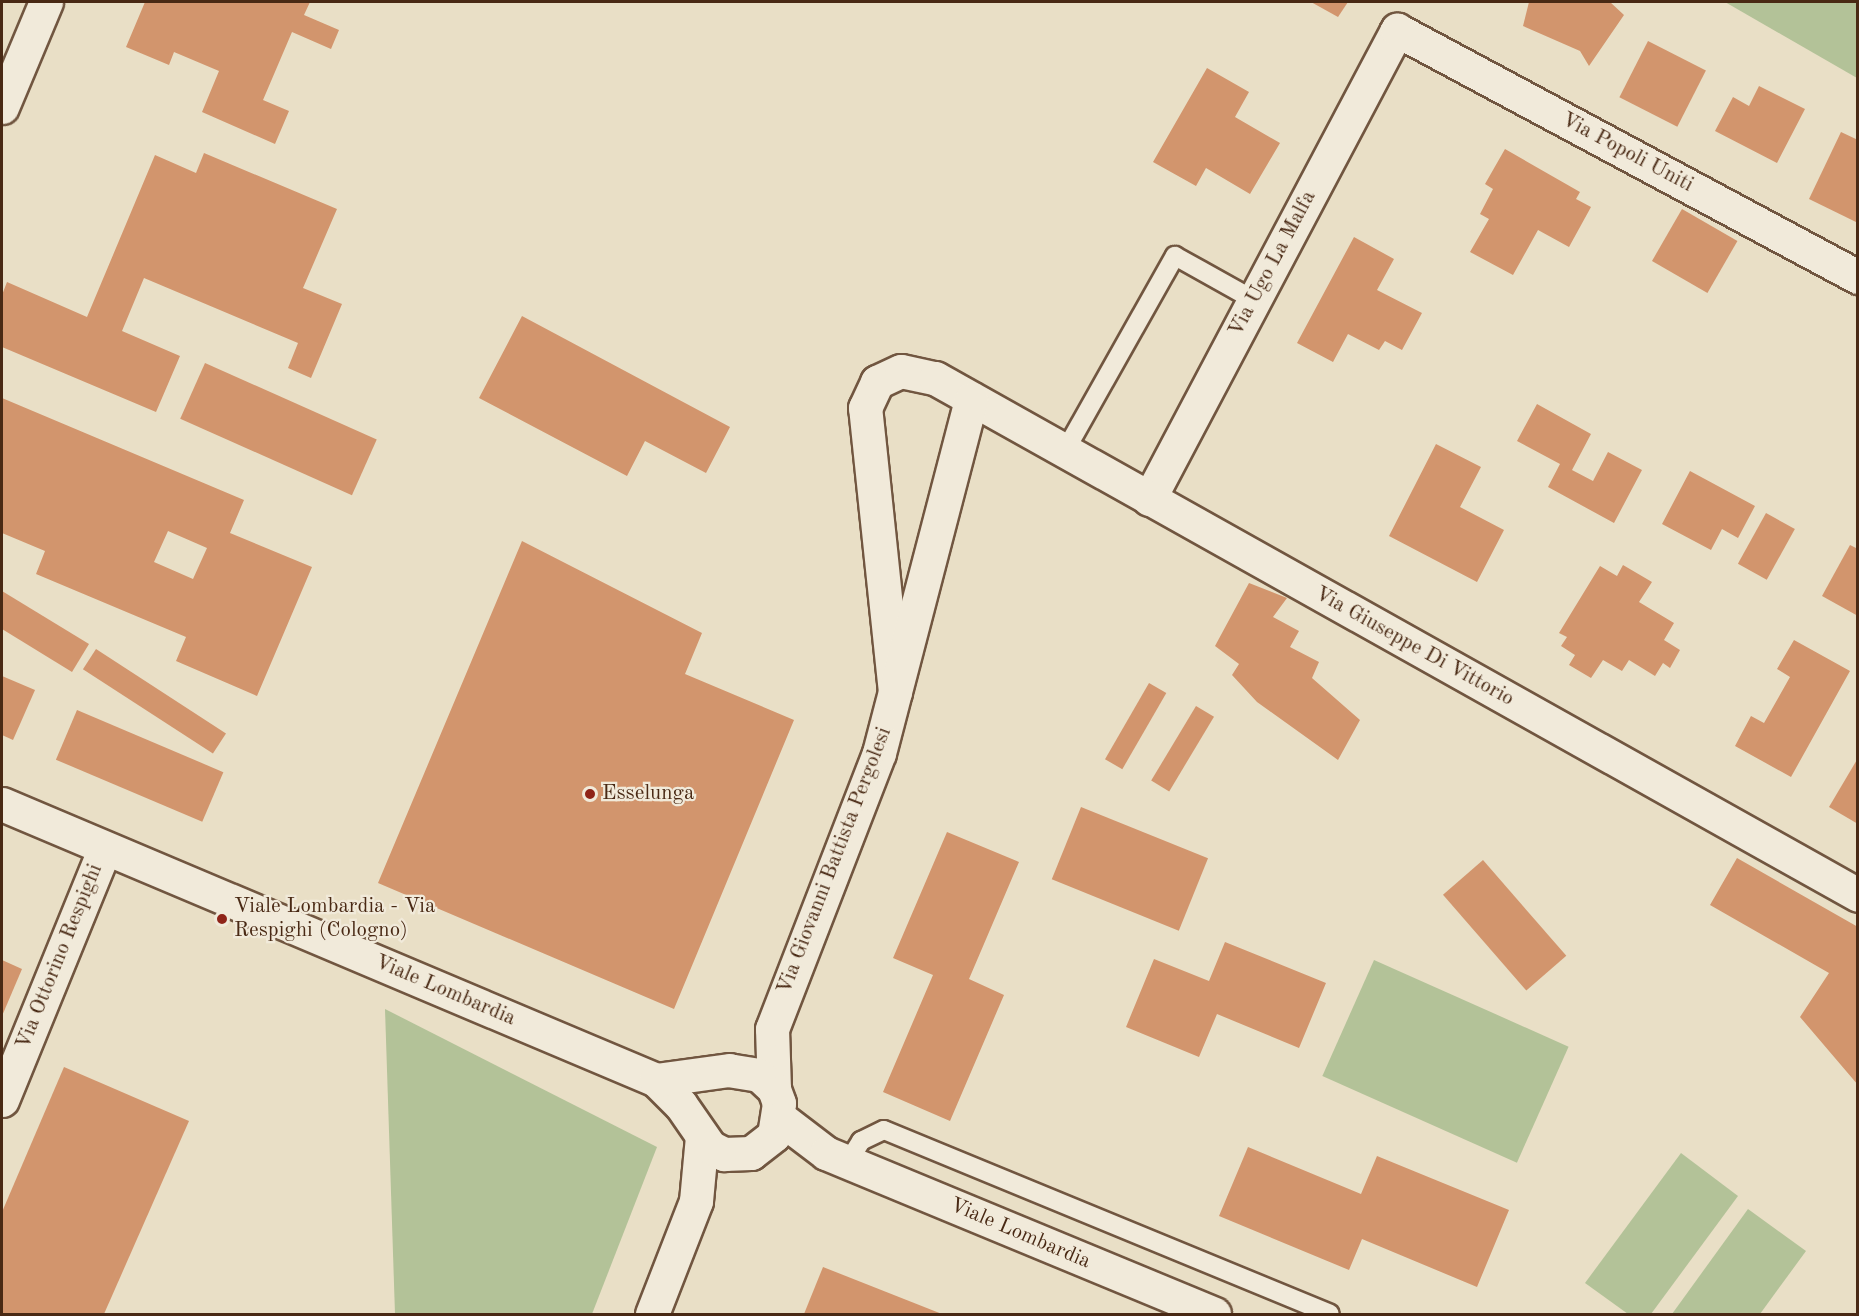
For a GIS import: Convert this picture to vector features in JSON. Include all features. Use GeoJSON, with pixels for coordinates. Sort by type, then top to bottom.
{"type":"FeatureCollection","features":[{"type":"Feature","properties":{"kind":"street"},"geometry":{"type":"LineString","coordinates":[[2,107],[46,2]]}},
{"type":"Feature","properties":{"kind":"street","name":"Via Popoli Uniti"},"geometry":{"type":"LineString","coordinates":[[1397,30],[1857,277]]}},
{"type":"Feature","properties":{"kind":"street","name":"Via Ugo La Malfa"},"geometry":{"type":"LineString","coordinates":[[1149,499],[1397,30]]}},
{"type":"Feature","properties":{"kind":"street","name":"Via Giovanni Battista Pergolesi"},"geometry":{"type":"LineString","coordinates":[[777,1104],[772,1029],[879,753],[896,692],[971,399],[935,378],[901,371],[877,382],[865,408],[896,692]]}},
{"type":"Feature","properties":{"kind":"street","name":"Via Giuseppe Di Vittorio"},"geometry":{"type":"LineString","coordinates":[[971,399],[1857,895]]}},
{"type":"Feature","properties":{"kind":"street","name":"Viale Lombardia"},"geometry":{"type":"LineString","coordinates":[[2,804],[656,1080],[717,1150],[837,1157],[1214,1314]]}},
{"type":"Feature","properties":{"kind":"street","name":"Via Ottorino Respighi"},"geometry":{"type":"LineString","coordinates":[[2,1100],[105,848]]}},
{"type":"Feature","properties":{"kind":"street","name":"Via Giovanni Battista Pergolesi"},"geometry":{"type":"LineString","coordinates":[[722,1073],[772,1029]]}},
{"type":"Feature","properties":{"kind":"street"},"geometry":{"type":"LineString","coordinates":[[652,1314],[696,1201],[700,1133],[696,1101],[722,1073]]}},
{"type":"Feature","properties":{"kind":"street","name":"Viale Lombardia"},"geometry":{"type":"LineString","coordinates":[[656,1080],[722,1073],[759,1075],[777,1104],[837,1157]]}},
{"type":"Feature","properties":{"kind":"street"},"geometry":{"type":"LineString","coordinates":[[696,1201],[751,1151],[777,1104]]}},
{"type":"Feature","properties":{"kind":"lane"},"geometry":{"type":"LineString","coordinates":[[1065,451],[1175,256],[1254,300]]}},
{"type":"Feature","properties":{"kind":"lane"},"geometry":{"type":"LineString","coordinates":[[837,1157],[861,1141],[884,1130],[1330,1314]]}},
{"type":"Feature","properties":{"kind":"green space"},"geometry":{"type":"Polygon","coordinates":[[[1725,2],[1857,2],[1857,78],[1725,2]]]}},
{"type":"Feature","properties":{"kind":"green space"},"geometry":{"type":"Polygon","coordinates":[[[1374,960],[1569,1047],[1517,1163],[1322,1076],[1374,960]]]}},
{"type":"Feature","properties":{"kind":"green space"},"geometry":{"type":"Polygon","coordinates":[[[385,1009],[657,1147],[592,1314],[395,1314],[385,1009]]]}},
{"type":"Feature","properties":{"kind":"green space"},"geometry":{"type":"Polygon","coordinates":[[[1681,1153],[1738,1196],[1651,1314],[1628,1314],[1585,1283],[1681,1153]]]}},
{"type":"Feature","properties":{"kind":"green space"},"geometry":{"type":"Polygon","coordinates":[[[1748,1209],[1806,1251],[1760,1314],[1672,1314],[1748,1209]]]}},
{"type":"Feature","properties":{"kind":"building"},"geometry":{"type":"Polygon","coordinates":[[[145,2],[310,2],[304,15],[339,30],[331,49],[292,32],[263,100],[289,111],[275,144],[202,112],[219,71],[174,52],[169,65],[126,47],[145,2]]]}},
{"type":"Feature","properties":{"kind":"building"},"geometry":{"type":"Polygon","coordinates":[[[1311,2],[1348,2],[1338,17],[1311,2]]]}},
{"type":"Feature","properties":{"kind":"building"},"geometry":{"type":"Polygon","coordinates":[[[1529,2],[1610,2],[1624,15],[1589,66],[1580,51],[1523,26],[1529,2]]]}},
{"type":"Feature","properties":{"kind":"building"},"geometry":{"type":"Polygon","coordinates":[[[1648,41],[1706,71],[1677,127],[1619,97],[1648,41]]]}},
{"type":"Feature","properties":{"kind":"building"},"geometry":{"type":"Polygon","coordinates":[[[1207,68],[1249,92],[1235,117],[1280,143],[1250,194],[1206,168],[1196,186],[1153,162],[1207,68]]]}},
{"type":"Feature","properties":{"kind":"building"},"geometry":{"type":"Polygon","coordinates":[[[1759,86],[1805,109],[1777,163],[1715,131],[1733,97],[1749,106],[1759,86]]]}},
{"type":"Feature","properties":{"kind":"building"},"geometry":{"type":"Polygon","coordinates":[[[1841,132],[1858,140],[1856,222],[1809,199],[1841,132]]]}},
{"type":"Feature","properties":{"kind":"building"},"geometry":{"type":"Polygon","coordinates":[[[1505,149],[1580,192],[1576,199],[1591,207],[1569,247],[1538,230],[1513,275],[1470,252],[1489,219],[1480,214],[1493,189],[1485,184],[1505,149]]]}},
{"type":"Feature","properties":{"kind":"building"},"geometry":{"type":"Polygon","coordinates":[[[204,153],[337,209],[303,288],[342,304],[311,378],[288,368],[298,343],[144,278],[122,331],[180,356],[156,412],[2,347],[2,295],[7,282],[87,317],[155,155],[196,173],[204,153]]]}},
{"type":"Feature","properties":{"kind":"building"},"geometry":{"type":"Polygon","coordinates":[[[1682,209],[1737,241],[1707,293],[1652,261],[1682,209]]]}},
{"type":"Feature","properties":{"kind":"building"},"geometry":{"type":"Polygon","coordinates":[[[1354,237],[1394,259],[1377,290],[1422,313],[1402,350],[1385,341],[1379,350],[1348,334],[1333,362],[1297,343],[1354,237]]]}},
{"type":"Feature","properties":{"kind":"building"},"geometry":{"type":"Polygon","coordinates":[[[522,316],[730,427],[706,473],[645,441],[627,476],[479,398],[522,316]]]}},
{"type":"Feature","properties":{"kind":"building"},"geometry":{"type":"Polygon","coordinates":[[[205,363],[377,439],[352,495],[180,419],[205,363]]]}},
{"type":"Feature","properties":{"kind":"building"},"geometry":{"type":"Polygon","coordinates":[[[2,398],[244,500],[230,533],[312,567],[257,696],[176,661],[186,637],[36,574],[45,551],[2,533],[2,398]],[[168,531],[154,562],[193,579],[207,548],[168,531]]]}},
{"type":"Feature","properties":{"kind":"building"},"geometry":{"type":"Polygon","coordinates":[[[1537,404],[1591,434],[1572,470],[1593,481],[1608,452],[1642,470],[1614,523],[1548,487],[1560,464],[1517,441],[1537,404]]]}},
{"type":"Feature","properties":{"kind":"building"},"geometry":{"type":"Polygon","coordinates":[[[1436,444],[1481,467],[1460,507],[1504,530],[1477,582],[1389,536],[1436,444]]]}},
{"type":"Feature","properties":{"kind":"building"},"geometry":{"type":"Polygon","coordinates":[[[1690,471],[1755,506],[1738,538],[1722,529],[1711,550],[1662,524],[1690,471]]]}},
{"type":"Feature","properties":{"kind":"building"},"geometry":{"type":"Polygon","coordinates":[[[1766,513],[1795,529],[1767,580],[1738,564],[1766,513]]]}},
{"type":"Feature","properties":{"kind":"building","name":"Esselunga"},"geometry":{"type":"Polygon","coordinates":[[[522,541],[702,633],[685,674],[794,720],[674,1009],[378,883],[522,541]]]}},
{"type":"Feature","properties":{"kind":"building"},"geometry":{"type":"Polygon","coordinates":[[[1850,545],[1858,549],[1858,616],[1822,596],[1850,545]]]}},
{"type":"Feature","properties":{"kind":"building"},"geometry":{"type":"Polygon","coordinates":[[[1623,565],[1652,582],[1639,602],[1674,623],[1664,640],[1680,650],[1670,668],[1663,663],[1655,676],[1629,660],[1622,671],[1603,660],[1591,678],[1569,665],[1575,655],[1561,646],[1567,637],[1559,633],[1600,566],[1617,576],[1623,565]]]}},
{"type":"Feature","properties":{"kind":"building"},"geometry":{"type":"Polygon","coordinates":[[[1249,583],[1287,598],[1273,617],[1299,631],[1290,647],[1319,662],[1312,678],[1360,720],[1338,760],[1257,702],[1232,675],[1239,664],[1215,646],[1249,583]]]}},
{"type":"Feature","properties":{"kind":"building"},"geometry":{"type":"Polygon","coordinates":[[[2,591],[89,644],[72,672],[2,629],[2,591]]]}},
{"type":"Feature","properties":{"kind":"building"},"geometry":{"type":"Polygon","coordinates":[[[1794,640],[1850,671],[1791,777],[1735,746],[1751,716],[1764,723],[1790,677],[1777,669],[1794,640]]]}},
{"type":"Feature","properties":{"kind":"building"},"geometry":{"type":"Polygon","coordinates":[[[96,649],[226,733],[213,754],[83,669],[96,649]]]}},
{"type":"Feature","properties":{"kind":"building"},"geometry":{"type":"Polygon","coordinates":[[[2,676],[35,690],[13,740],[2,735],[2,676]]]}},
{"type":"Feature","properties":{"kind":"building"},"geometry":{"type":"Polygon","coordinates":[[[1149,683],[1166,693],[1122,769],[1105,759],[1149,683]]]}},
{"type":"Feature","properties":{"kind":"building"},"geometry":{"type":"Polygon","coordinates":[[[1196,706],[1214,717],[1169,791],[1151,781],[1196,706]]]}},
{"type":"Feature","properties":{"kind":"building"},"geometry":{"type":"Polygon","coordinates":[[[77,710],[223,772],[202,822],[56,760],[77,710]]]}},
{"type":"Feature","properties":{"kind":"building"},"geometry":{"type":"Polygon","coordinates":[[[1858,758],[1858,824],[1829,807],[1858,758]]]}},
{"type":"Feature","properties":{"kind":"building"},"geometry":{"type":"Polygon","coordinates":[[[1081,807],[1208,858],[1179,931],[1052,879],[1081,807]]]}},
{"type":"Feature","properties":{"kind":"building"},"geometry":{"type":"Polygon","coordinates":[[[947,832],[1019,862],[969,979],[1004,995],[950,1121],[883,1092],[933,975],[893,958],[947,832]]]}},
{"type":"Feature","properties":{"kind":"building"},"geometry":{"type":"Polygon","coordinates":[[[1737,858],[1858,927],[1858,1085],[1800,1017],[1829,973],[1710,905],[1737,858]]]}},
{"type":"Feature","properties":{"kind":"building"},"geometry":{"type":"Polygon","coordinates":[[[1483,860],[1566,956],[1526,991],[1443,895],[1483,860]]]}},
{"type":"Feature","properties":{"kind":"building"},"geometry":{"type":"Polygon","coordinates":[[[1225,942],[1326,983],[1299,1048],[1217,1014],[1199,1057],[1126,1027],[1154,959],[1209,981],[1225,942]]]}},
{"type":"Feature","properties":{"kind":"building"},"geometry":{"type":"Polygon","coordinates":[[[2,960],[22,969],[2,1016],[2,960]]]}},
{"type":"Feature","properties":{"kind":"building"},"geometry":{"type":"Polygon","coordinates":[[[64,1067],[189,1121],[104,1314],[2,1314],[2,1212],[64,1067]]]}},
{"type":"Feature","properties":{"kind":"building"},"geometry":{"type":"Polygon","coordinates":[[[1248,1147],[1361,1194],[1377,1156],[1509,1210],[1477,1287],[1362,1239],[1349,1270],[1219,1216],[1248,1147]]]}},
{"type":"Feature","properties":{"kind":"building"},"geometry":{"type":"Polygon","coordinates":[[[823,1267],[942,1314],[804,1314],[823,1267]]]}},
{"type":"Feature","properties":{"kind":"place","name":"Esselunga"},"geometry":{"type":"Point","coordinates":[590,794]}},
{"type":"Feature","properties":{"kind":"place","name":"Viale Lombardia - Via Respighi (Cologno)"},"geometry":{"type":"Point","coordinates":[222,919]}}]}
